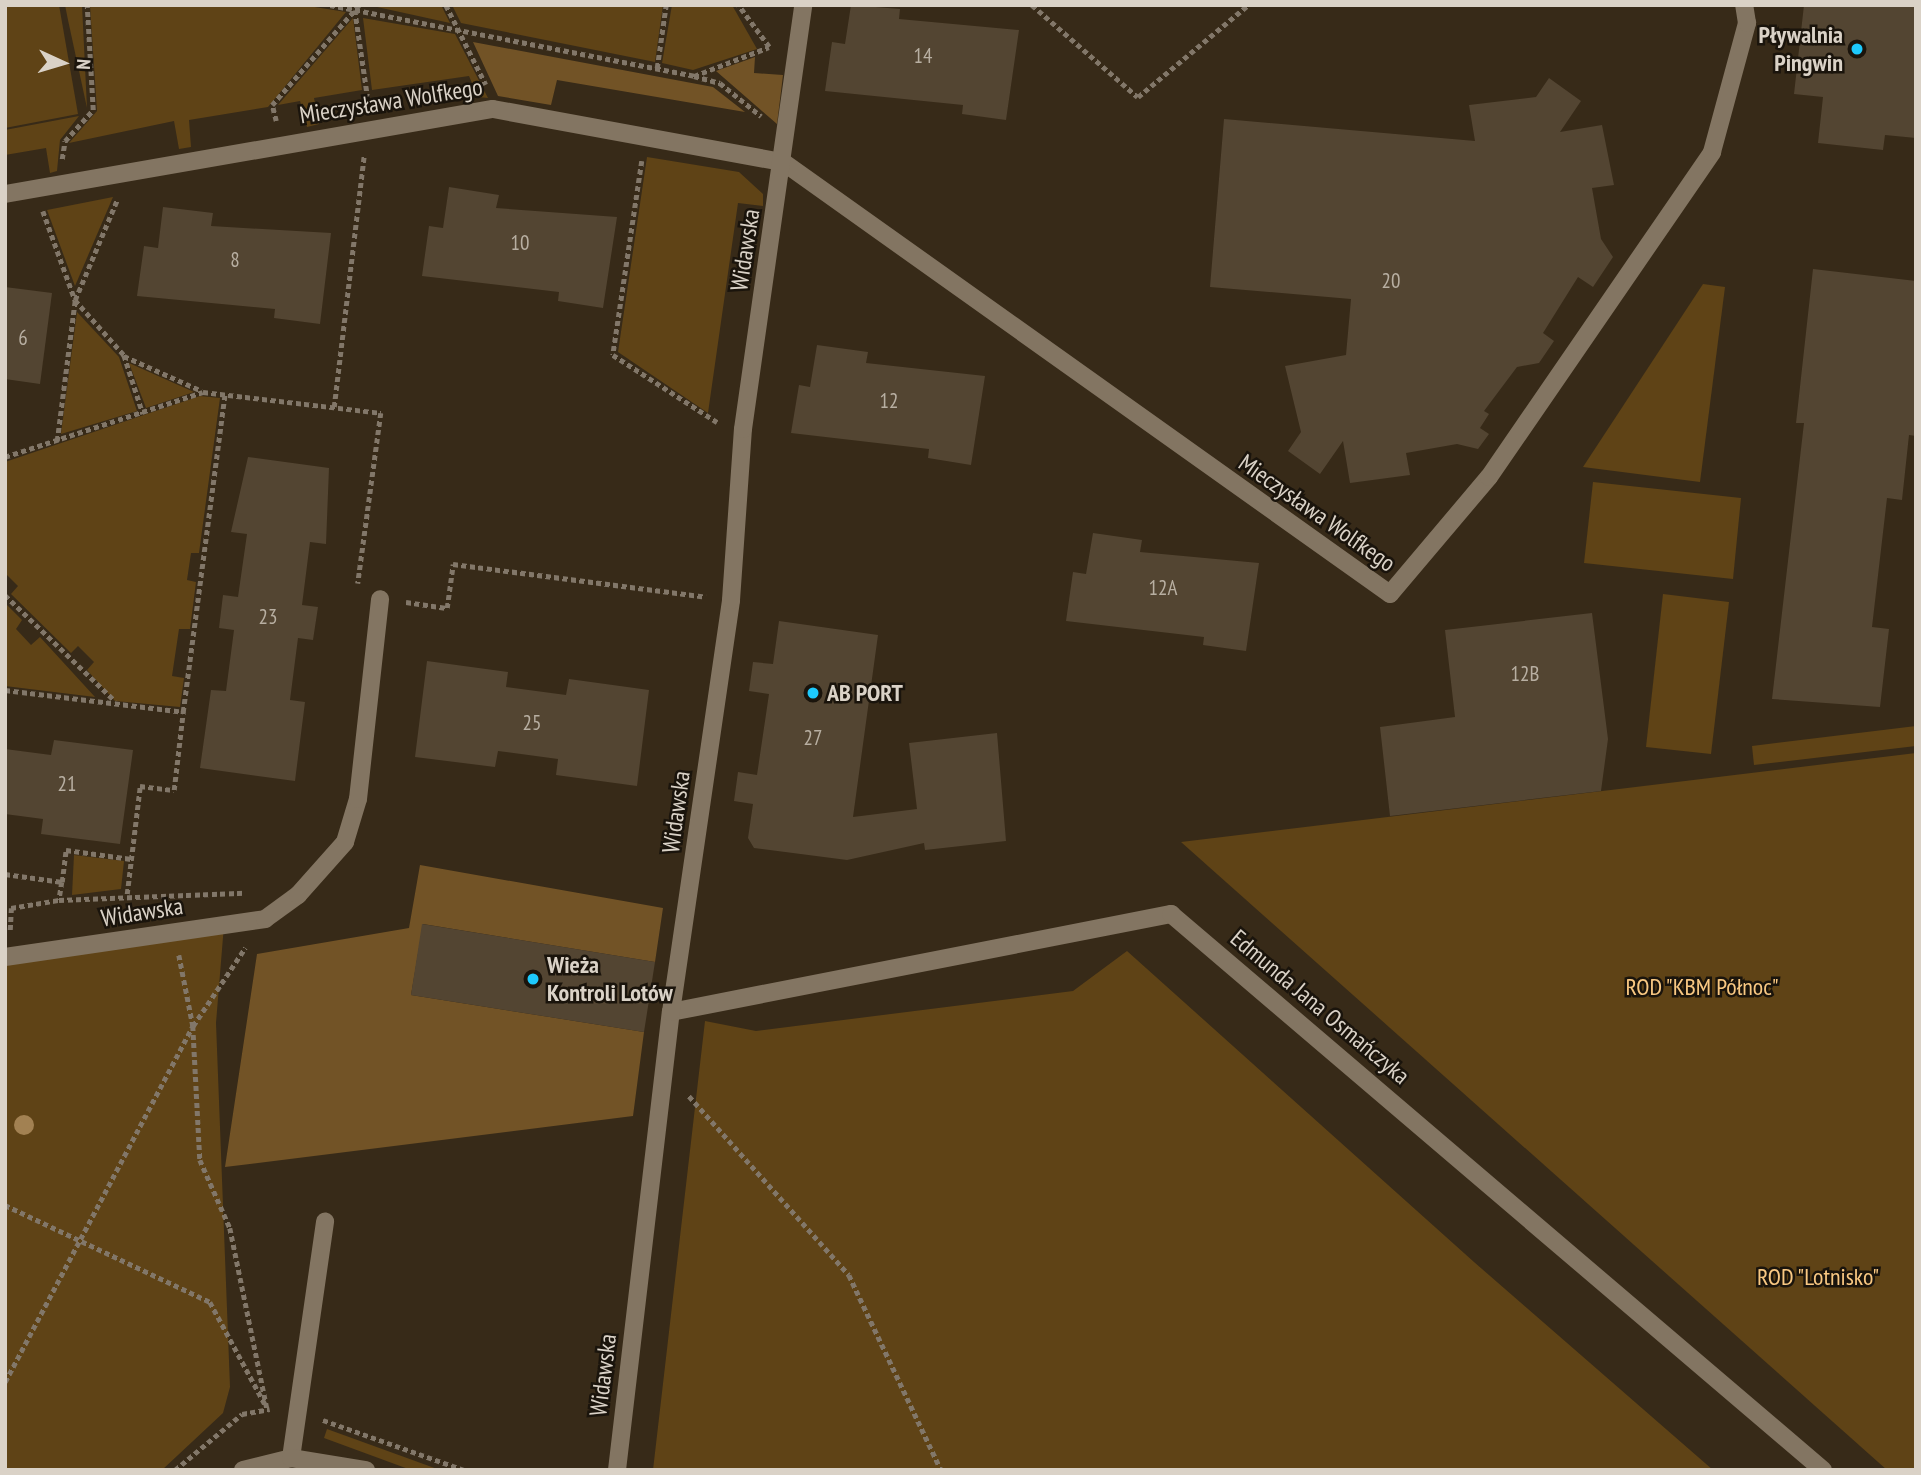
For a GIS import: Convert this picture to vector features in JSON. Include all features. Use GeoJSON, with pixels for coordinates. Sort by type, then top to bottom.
{"type":"FeatureCollection","features":[{"type":"Feature","properties":{"kind":"street"},"geometry":{"type":"LineString","coordinates":[[783,162],[803,5]]}},
{"type":"Feature","properties":{"kind":"street","name":"Mieczysława Wolfkego"},"geometry":{"type":"LineString","coordinates":[[5,194],[280,143],[493,109],[783,162],[1390,594],[1489,477],[1712,152],[1747,23],[1744,5]]}},
{"type":"Feature","properties":{"kind":"street","name":"Widawska"},"geometry":{"type":"LineString","coordinates":[[617,1470],[671,1012],[731,600],[743,429],[783,162]]}},
{"type":"Feature","properties":{"kind":"street"},"geometry":{"type":"LineString","coordinates":[[265,919],[345,842],[358,799],[380,599]]}},
{"type":"Feature","properties":{"kind":"street","name":"Edmunda Jana Osmańczyka"},"geometry":{"type":"LineString","coordinates":[[671,1012],[1171,914],[1823,1470]]}},
{"type":"Feature","properties":{"kind":"street","name":"Widawska"},"geometry":{"type":"LineString","coordinates":[[5,957],[265,919]]}},
{"type":"Feature","properties":{"kind":"street"},"geometry":{"type":"LineString","coordinates":[[291,1458],[325,1221]]}},
{"type":"Feature","properties":{"kind":"street"},"geometry":{"type":"LineString","coordinates":[[243,1470],[291,1458],[366,1470]]}},
{"type":"Feature","properties":{"kind":"path"},"geometry":{"type":"LineString","coordinates":[[41,208],[59,183],[65,141],[93,110],[87,5]]}},
{"type":"Feature","properties":{"kind":"path"},"geometry":{"type":"LineString","coordinates":[[330,5],[357,7],[720,83],[785,136]]}},
{"type":"Feature","properties":{"kind":"path"},"geometry":{"type":"LineString","coordinates":[[446,5],[458,30]]}},
{"type":"Feature","properties":{"kind":"path"},"geometry":{"type":"LineString","coordinates":[[657,68],[666,5]]}},
{"type":"Feature","properties":{"kind":"path"},"geometry":{"type":"LineString","coordinates":[[695,76],[769,47],[738,5]]}},
{"type":"Feature","properties":{"kind":"path"},"geometry":{"type":"LineString","coordinates":[[1032,5],[1138,97],[1248,5]]}},
{"type":"Feature","properties":{"kind":"path"},"geometry":{"type":"LineString","coordinates":[[280,143],[272,105],[357,7]]}},
{"type":"Feature","properties":{"kind":"path"},"geometry":{"type":"LineString","coordinates":[[334,407],[365,146]]}},
{"type":"Feature","properties":{"kind":"path"},"geometry":{"type":"LineString","coordinates":[[644,152],[613,355],[729,426]]}},
{"type":"Feature","properties":{"kind":"path"},"geometry":{"type":"LineString","coordinates":[[57,441],[75,300],[121,190],[108,193]]}},
{"type":"Feature","properties":{"kind":"path"},"geometry":{"type":"LineString","coordinates":[[41,208],[55,205]]}},
{"type":"Feature","properties":{"kind":"path"},"geometry":{"type":"LineString","coordinates":[[41,208],[75,300],[124,355],[203,391],[381,413],[354,610],[380,599],[447,608],[453,564],[711,597],[713,584]]}},
{"type":"Feature","properties":{"kind":"path"},"geometry":{"type":"LineString","coordinates":[[124,355],[143,414]]}},
{"type":"Feature","properties":{"kind":"path"},"geometry":{"type":"LineString","coordinates":[[5,457],[143,414],[203,391]]}},
{"type":"Feature","properties":{"kind":"path"},"geometry":{"type":"LineString","coordinates":[[127,894],[140,786],[173,790],[225,395]]}},
{"type":"Feature","properties":{"kind":"path"},"geometry":{"type":"LineString","coordinates":[[5,595],[115,701]]}},
{"type":"Feature","properties":{"kind":"path"},"geometry":{"type":"LineString","coordinates":[[5,691],[115,701],[183,712]]}},
{"type":"Feature","properties":{"kind":"path"},"geometry":{"type":"LineString","coordinates":[[59,900],[66,850],[131,859]]}},
{"type":"Feature","properties":{"kind":"path"},"geometry":{"type":"LineString","coordinates":[[5,874],[62,882]]}},
{"type":"Feature","properties":{"kind":"path"},"geometry":{"type":"LineString","coordinates":[[5,933],[11,908],[59,900],[127,894],[256,892]]}},
{"type":"Feature","properties":{"kind":"path"},"geometry":{"type":"LineString","coordinates":[[5,1382],[77,1239],[193,1026],[265,919]]}},
{"type":"Feature","properties":{"kind":"path"},"geometry":{"type":"LineString","coordinates":[[5,1205],[210,1303],[267,1408],[229,1228],[200,1160],[193,1026],[175,932]]}},
{"type":"Feature","properties":{"kind":"path"},"geometry":{"type":"LineString","coordinates":[[689,1096],[849,1275],[941,1470]]}},
{"type":"Feature","properties":{"kind":"green space"},"geometry":{"type":"Polygon","coordinates":[[[5,5],[59,5],[78,114],[5,128],[5,5]]]}},
{"type":"Feature","properties":{"kind":"green space"},"geometry":{"type":"Polygon","coordinates":[[[65,5],[82,5],[87,108],[68,20],[65,5]]]}},
{"type":"Feature","properties":{"kind":"green space"},"geometry":{"type":"Polygon","coordinates":[[[90,5],[302,5],[346,12],[268,107],[189,120],[191,147],[179,149],[174,121],[69,143],[97,111],[90,5]]]}},
{"type":"Feature","properties":{"kind":"green space"},"geometry":{"type":"Polygon","coordinates":[[[368,5],[441,5],[450,23],[368,5]]]}},
{"type":"Feature","properties":{"kind":"green space"},"geometry":{"type":"Polygon","coordinates":[[[452,5],[663,5],[655,62],[461,23],[452,5]]]}},
{"type":"Feature","properties":{"kind":"green space"},"geometry":{"type":"Polygon","coordinates":[[[672,5],[732,5],[757,49],[693,70],[662,63],[672,5]]]}},
{"type":"Feature","properties":{"kind":"green space"},"geometry":{"type":"Polygon","coordinates":[[[353,18],[362,90],[314,98],[319,124],[307,127],[300,101],[278,105],[353,18]]]}},
{"type":"Feature","properties":{"kind":"green space"},"geometry":{"type":"Polygon","coordinates":[[[363,18],[455,34],[488,98],[478,97],[469,76],[372,90],[363,18]]]}},
{"type":"Feature","properties":{"kind":"green space"},"geometry":{"type":"Polygon","coordinates":[[[79,116],[60,140],[57,171],[50,173],[46,148],[5,155],[5,130],[79,116]]]}},
{"type":"Feature","properties":{"kind":"green space"},"geometry":{"type":"Polygon","coordinates":[[[647,157],[739,172],[763,194],[763,206],[738,203],[708,413],[618,352],[647,157]]]}},
{"type":"Feature","properties":{"kind":"green space"},"geometry":{"type":"Polygon","coordinates":[[[113,197],[75,286],[47,210],[113,197]]]}},
{"type":"Feature","properties":{"kind":"green space"},"geometry":{"type":"Polygon","coordinates":[[[1703,284],[1725,287],[1700,482],[1583,467],[1703,284]]]}},
{"type":"Feature","properties":{"kind":"green space"},"geometry":{"type":"Polygon","coordinates":[[[77,312],[119,357],[137,411],[61,434],[77,312]]]}},
{"type":"Feature","properties":{"kind":"green space"},"geometry":{"type":"Polygon","coordinates":[[[129,363],[194,392],[146,408],[129,363]]]}},
{"type":"Feature","properties":{"kind":"green space"},"geometry":{"type":"Polygon","coordinates":[[[200,396],[220,398],[199,553],[191,553],[187,580],[196,582],[190,629],[179,629],[172,676],[184,678],[180,707],[115,701],[87,670],[94,662],[78,646],[71,653],[11,594],[18,586],[5,573],[5,462],[200,396]]]}},
{"type":"Feature","properties":{"kind":"green space"},"geometry":{"type":"Polygon","coordinates":[[[1593,482],[1741,498],[1733,579],[1584,563],[1593,482]]]}},
{"type":"Feature","properties":{"kind":"green space"},"geometry":{"type":"Polygon","coordinates":[[[1663,594],[1729,602],[1711,754],[1646,747],[1663,594]]]}},
{"type":"Feature","properties":{"kind":"green space"},"geometry":{"type":"Polygon","coordinates":[[[5,603],[22,620],[16,629],[31,645],[40,637],[95,697],[5,686],[5,603]]]}},
{"type":"Feature","properties":{"kind":"green space"},"geometry":{"type":"Polygon","coordinates":[[[1916,726],[1916,746],[1754,765],[1752,746],[1916,726]]]}},
{"type":"Feature","properties":{"kind":"green space","name":"ROD \"KBM Północ\""},"geometry":{"type":"Polygon","coordinates":[[[1916,753],[1916,1470],[1887,1470],[1181,842],[1916,753]]]}},
{"type":"Feature","properties":{"kind":"green space"},"geometry":{"type":"Polygon","coordinates":[[[74,855],[124,861],[121,889],[72,895],[74,855]]]}},
{"type":"Feature","properties":{"kind":"green space"},"geometry":{"type":"Polygon","coordinates":[[[224,925],[216,1023],[230,1387],[223,1413],[162,1470],[5,1470],[5,957],[224,925]]]}},
{"type":"Feature","properties":{"kind":"green space"},"geometry":{"type":"Polygon","coordinates":[[[1127,951],[1474,1262],[1713,1470],[653,1470],[705,1021],[756,1031],[1073,991],[1127,951]]]}},
{"type":"Feature","properties":{"kind":"green space"},"geometry":{"type":"Polygon","coordinates":[[[327,1429],[440,1470],[411,1470],[324,1438],[327,1429]]]}},
{"type":"Feature","properties":{"kind":"shaded area"},"geometry":{"type":"Polygon","coordinates":[[[473,42],[713,87],[745,112],[557,80],[551,105],[498,96],[473,42]]]}},
{"type":"Feature","properties":{"kind":"shaded area"},"geometry":{"type":"Polygon","coordinates":[[[755,57],[754,73],[783,75],[777,124],[716,71],[755,57]]]}},
{"type":"Feature","properties":{"kind":"shaded area"},"geometry":{"type":"Polygon","coordinates":[[[420,865],[663,908],[655,962],[423,924],[411,995],[644,1032],[633,1116],[225,1167],[257,954],[409,928],[420,865]]]}},
{"type":"Feature","properties":{"kind":"building"},"geometry":{"type":"Polygon","coordinates":[[[851,5],[900,9],[899,19],[1019,30],[1006,120],[962,114],[963,105],[825,91],[832,42],[845,44],[851,5]]]}},
{"type":"Feature","properties":{"kind":"building","name":"Pływalnia Pingwin"},"geometry":{"type":"Polygon","coordinates":[[[1804,5],[1916,5],[1916,138],[1885,135],[1883,150],[1818,143],[1823,97],[1794,94],[1804,5]]]}},
{"type":"Feature","properties":{"kind":"building"},"geometry":{"type":"Polygon","coordinates":[[[1549,78],[1581,101],[1560,132],[1602,125],[1614,185],[1592,188],[1601,239],[1613,257],[1593,287],[1578,277],[1543,333],[1554,341],[1539,363],[1517,367],[1484,411],[1489,414],[1480,428],[1489,434],[1478,449],[1457,444],[1406,453],[1410,475],[1350,483],[1343,441],[1320,474],[1288,451],[1301,432],[1285,366],[1346,355],[1351,299],[1210,287],[1224,119],[1475,141],[1469,105],[1536,97],[1549,78]]]}},
{"type":"Feature","properties":{"kind":"building"},"geometry":{"type":"Polygon","coordinates":[[[449,187],[499,195],[496,208],[617,217],[603,308],[558,301],[559,292],[422,276],[429,226],[443,228],[449,187]]]}},
{"type":"Feature","properties":{"kind":"building"},"geometry":{"type":"Polygon","coordinates":[[[163,207],[213,213],[211,226],[331,233],[320,324],[274,318],[275,309],[137,296],[144,246],[158,248],[163,207]]]}},
{"type":"Feature","properties":{"kind":"building"},"geometry":{"type":"Polygon","coordinates":[[[1813,269],[1916,281],[1916,436],[1909,435],[1902,500],[1887,498],[1872,627],[1889,629],[1880,707],[1772,699],[1804,423],[1796,423],[1813,269]]]}},
{"type":"Feature","properties":{"kind":"building"},"geometry":{"type":"Polygon","coordinates":[[[5,287],[52,293],[40,384],[5,379],[5,287]]]}},
{"type":"Feature","properties":{"kind":"building"},"geometry":{"type":"Polygon","coordinates":[[[817,345],[868,352],[866,363],[985,376],[971,465],[928,458],[929,449],[791,433],[799,385],[810,387],[817,345]]]}},
{"type":"Feature","properties":{"kind":"building"},"geometry":{"type":"Polygon","coordinates":[[[248,457],[329,468],[326,544],[310,542],[302,605],[318,607],[313,640],[298,638],[290,700],[305,702],[295,781],[200,768],[211,690],[226,691],[234,630],[219,628],[223,595],[238,597],[247,534],[231,532],[248,457]]]}},
{"type":"Feature","properties":{"kind":"building"},"geometry":{"type":"Polygon","coordinates":[[[1093,533],[1142,540],[1140,552],[1259,563],[1246,651],[1203,645],[1204,637],[1066,621],[1073,572],[1086,574],[1093,533]]]}},
{"type":"Feature","properties":{"kind":"building"},"geometry":{"type":"Polygon","coordinates":[[[1592,613],[1608,739],[1601,791],[1390,816],[1380,727],[1455,717],[1445,630],[1592,613]]]}},
{"type":"Feature","properties":{"kind":"building"},"geometry":{"type":"Polygon","coordinates":[[[779,621],[878,635],[853,817],[917,809],[909,743],[997,733],[1006,841],[925,850],[924,843],[847,860],[754,848],[748,838],[753,804],[734,801],[738,772],[757,775],[769,694],[749,691],[753,662],[773,664],[779,621]]]}},
{"type":"Feature","properties":{"kind":"building"},"geometry":{"type":"Polygon","coordinates":[[[427,661],[508,672],[506,687],[566,695],[569,679],[649,690],[637,786],[556,775],[558,759],[498,751],[495,767],[415,757],[427,661]]]}},
{"type":"Feature","properties":{"kind":"building"},"geometry":{"type":"Polygon","coordinates":[[[54,740],[133,750],[120,844],[41,834],[43,819],[5,814],[5,749],[51,755],[54,740]]]}},
{"type":"Feature","properties":{"kind":"building","name":"Wieża Kontroli Lotów"},"geometry":{"type":"Polygon","coordinates":[[[422,924],[655,962],[644,1032],[411,995],[422,924]]]}},
{"type":"Feature","properties":{"kind":"place","name":"Pływalnia Pingwin"},"geometry":{"type":"Point","coordinates":[1857,49]}},
{"type":"Feature","properties":{"kind":"place","name":"AB PORT"},"geometry":{"type":"Point","coordinates":[813,693]}},
{"type":"Feature","properties":{"kind":"place","name":"Wieża Kontroli Lotów"},"geometry":{"type":"Point","coordinates":[533,979]}},
{"type":"Feature","properties":{"kind":"park label","name":"ROD \"Lotnisko\""},"geometry":{"type":"Point","coordinates":[1818,1277]}}]}
